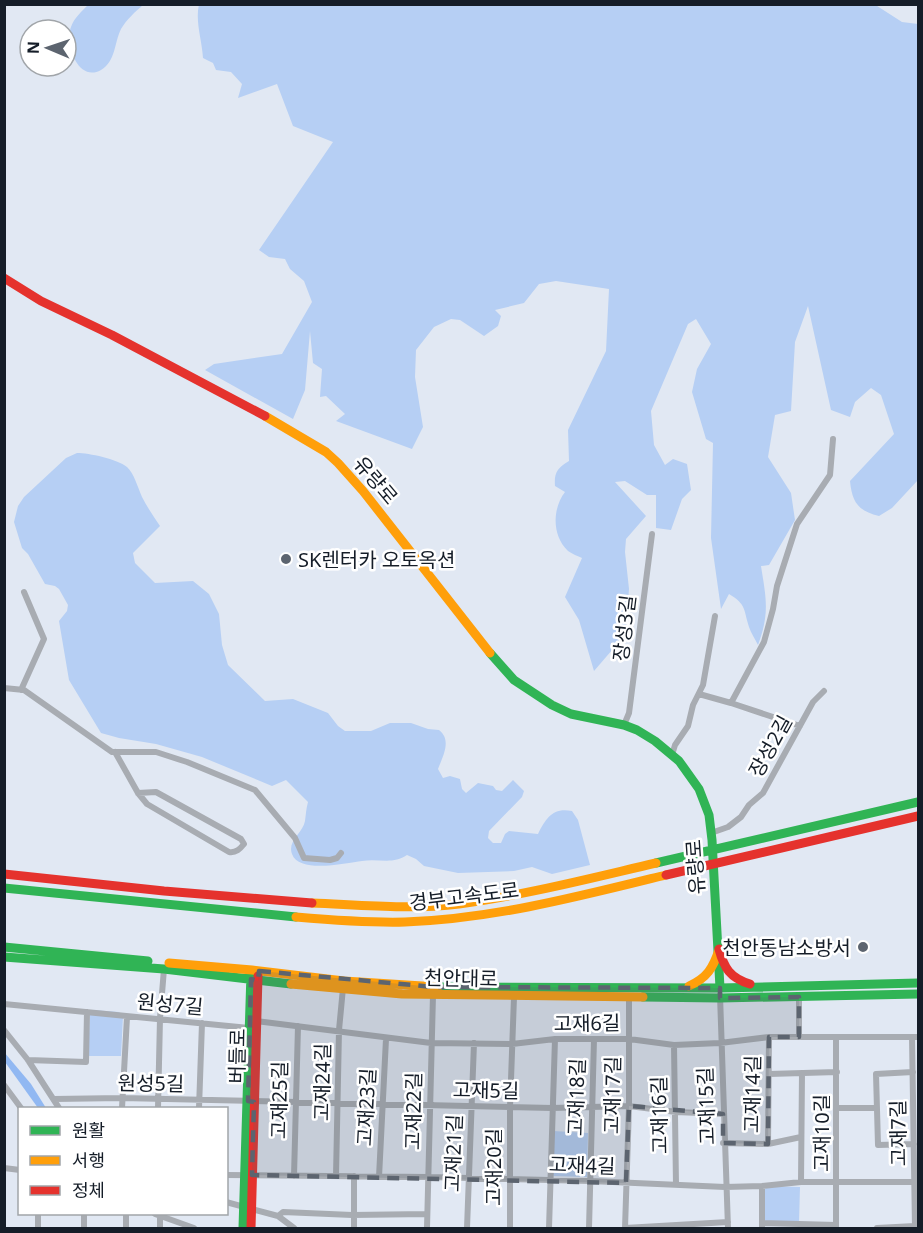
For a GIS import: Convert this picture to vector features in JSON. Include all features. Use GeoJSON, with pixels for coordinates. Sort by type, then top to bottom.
{"type":"FeatureCollection","features":[{"type":"Feature","properties":{"kind":"main road","name":"유량로"},"geometry":{"type":"LineString","coordinates":[[4,278],[41,301],[296,432],[326,452],[363,491],[514,680],[533,694],[571,714],[624,725],[655,741],[679,761],[699,789],[705,802],[711,833],[720,993]]}},
{"type":"Feature","properties":{"kind":"main road","name":"경부고속도로"},"geometry":{"type":"LineString","coordinates":[[4,874],[287,902],[407,907],[509,896],[918,802]]}},
{"type":"Feature","properties":{"kind":"main road","name":"경부고속도로"},"geometry":{"type":"LineString","coordinates":[[4,888],[310,918],[404,922],[496,912],[587,894],[918,816]]}},
{"type":"Feature","properties":{"kind":"main road","name":"천안대로"},"geometry":{"type":"LineString","coordinates":[[4,947],[255,975],[343,988],[433,995],[629,997],[720,993],[800,997],[918,994]]}},
{"type":"Feature","properties":{"kind":"main road"},"geometry":{"type":"LineString","coordinates":[[687,987],[702,980],[711,972],[719,949]]}},
{"type":"Feature","properties":{"kind":"main road"},"geometry":{"type":"LineString","coordinates":[[719,949],[726,972],[736,980],[762,987]]}},
{"type":"Feature","properties":{"kind":"main road","name":"천안대로"},"geometry":{"type":"LineString","coordinates":[[4,957],[434,987],[687,987],[720,993],[762,987],[918,983]]}},
{"type":"Feature","properties":{"kind":"main road","name":"버들로"},"geometry":{"type":"LineString","coordinates":[[248,1211],[255,975]]}},
{"type":"Feature","properties":{"kind":"main road"},"geometry":{"type":"LineString","coordinates":[[243,1228],[248,1211]]}},
{"type":"Feature","properties":{"kind":"main road"},"geometry":{"type":"LineString","coordinates":[[248,1211],[251,1228]]}},
{"type":"Feature","properties":{"kind":"street"},"geometry":{"type":"LineString","coordinates":[[731,703],[764,642],[777,586],[797,524],[830,475],[833,439]]}},
{"type":"Feature","properties":{"kind":"street","name":"장성3길"},"geometry":{"type":"LineString","coordinates":[[624,725],[629,713],[652,534]]}},
{"type":"Feature","properties":{"kind":"street"},"geometry":{"type":"LineString","coordinates":[[21,690],[44,639],[24,592]]}},
{"type":"Feature","properties":{"kind":"street"},"geometry":{"type":"LineString","coordinates":[[672,755],[688,726],[693,705],[699,694],[707,667],[715,616]]}},
{"type":"Feature","properties":{"kind":"street"},"geometry":{"type":"LineString","coordinates":[[4,687],[24,690],[112,752],[156,752],[255,790],[295,838],[304,858],[330,860],[338,858],[340,853]]}},
{"type":"Feature","properties":{"kind":"street","name":"장성2길"},"geometry":{"type":"LineString","coordinates":[[711,833],[728,826],[741,817],[749,805],[763,793],[813,702],[824,691]]}},
{"type":"Feature","properties":{"kind":"street"},"geometry":{"type":"LineString","coordinates":[[699,694],[800,726]]}},
{"type":"Feature","properties":{"kind":"street"},"geometry":{"type":"LineString","coordinates":[[115,752],[138,794],[147,804],[229,852],[239,850],[244,844],[241,839],[156,792],[138,794]]}},
{"type":"Feature","properties":{"kind":"street"},"geometry":{"type":"LineString","coordinates":[[158,1107],[160,1018],[164,969]]}},
{"type":"Feature","properties":{"kind":"street","name":"고재24길"},"geometry":{"type":"LineString","coordinates":[[336,1176],[339,1030],[343,988]]}},
{"type":"Feature","properties":{"kind":"street","name":"고재15길"},"geometry":{"type":"LineString","coordinates":[[625,1228],[728,1225],[723,1143],[720,993]]}},
{"type":"Feature","properties":{"kind":"street","name":"고재22길"},"geometry":{"type":"LineString","coordinates":[[427,1228],[433,995]]}},
{"type":"Feature","properties":{"kind":"street","name":"고재20길"},"geometry":{"type":"LineString","coordinates":[[510,1228],[510,1107],[514,997]]}},
{"type":"Feature","properties":{"kind":"street","name":"고재17길"},"geometry":{"type":"LineString","coordinates":[[625,1228],[629,1106],[629,997]]}},
{"type":"Feature","properties":{"kind":"street"},"geometry":{"type":"LineString","coordinates":[[799,1037],[800,997]]}},
{"type":"Feature","properties":{"kind":"street","name":"원성7길"},"geometry":{"type":"LineString","coordinates":[[4,1004],[127,1017],[202,1023],[253,1024]]}},
{"type":"Feature","properties":{"kind":"street"},"geometry":{"type":"LineString","coordinates":[[28,1060],[86,1062],[87,1012]]}},
{"type":"Feature","properties":{"kind":"street"},"geometry":{"type":"LineString","coordinates":[[122,1107],[127,1017]]}},
{"type":"Feature","properties":{"kind":"street"},"geometry":{"type":"LineString","coordinates":[[199,1107],[202,1023]]}},
{"type":"Feature","properties":{"kind":"street","name":"고재6길"},"geometry":{"type":"LineString","coordinates":[[253,1024],[339,1030],[386,1039],[431,1043],[512,1044],[555,1039],[629,1039],[674,1045],[720,1043],[769,1037],[915,1037]]}},
{"type":"Feature","properties":{"kind":"street","name":"고재25길"},"geometry":{"type":"LineString","coordinates":[[294,1176],[298,1026]]}},
{"type":"Feature","properties":{"kind":"street"},"geometry":{"type":"LineString","coordinates":[[4,1030],[28,1060],[58,1107]]}},
{"type":"Feature","properties":{"kind":"street","name":"고재14길"},"geometry":{"type":"LineString","coordinates":[[723,1143],[768,1144],[769,1037]]}},
{"type":"Feature","properties":{"kind":"street","name":"고재7길"},"geometry":{"type":"LineString","coordinates":[[915,1037],[913,1072],[917,1182],[915,1228]]}},
{"type":"Feature","properties":{"kind":"street","name":"고재10길"},"geometry":{"type":"LineString","coordinates":[[836,1038],[838,1108],[836,1227]]}},
{"type":"Feature","properties":{"kind":"street","name":"고재23길"},"geometry":{"type":"LineString","coordinates":[[379,1177],[386,1039]]}},
{"type":"Feature","properties":{"kind":"street"},"geometry":{"type":"LineString","coordinates":[[549,1228],[555,1039]]}},
{"type":"Feature","properties":{"kind":"street","name":"고재18길"},"geometry":{"type":"LineString","coordinates":[[589,1228],[594,1040]]}},
{"type":"Feature","properties":{"kind":"street","name":"고재21길"},"geometry":{"type":"LineString","coordinates":[[467,1228],[474,1043]]}},
{"type":"Feature","properties":{"kind":"street","name":"고재16길"},"geometry":{"type":"LineString","coordinates":[[674,1045],[676,1185]]}},
{"type":"Feature","properties":{"kind":"street"},"geometry":{"type":"LineString","coordinates":[[769,1074],[837,1072]]}},
{"type":"Feature","properties":{"kind":"street"},"geometry":{"type":"LineString","coordinates":[[913,1072],[876,1074],[878,1145],[914,1144]]}},
{"type":"Feature","properties":{"kind":"street"},"geometry":{"type":"LineString","coordinates":[[801,1182],[802,1073]]}},
{"type":"Feature","properties":{"kind":"street"},"geometry":{"type":"LineString","coordinates":[[5,1086],[20,1107]]}},
{"type":"Feature","properties":{"kind":"street","name":"원성5길"},"geometry":{"type":"LineString","coordinates":[[54,1099],[251,1101]]}},
{"type":"Feature","properties":{"kind":"street","name":"고재5길"},"geometry":{"type":"LineString","coordinates":[[251,1101],[552,1108],[629,1106],[676,1112],[723,1114]]}},
{"type":"Feature","properties":{"kind":"street"},"geometry":{"type":"LineString","coordinates":[[838,1108],[877,1108]]}},
{"type":"Feature","properties":{"kind":"street"},"geometry":{"type":"LineString","coordinates":[[768,1144],[801,1137]]}},
{"type":"Feature","properties":{"kind":"street","name":"고재4길"},"geometry":{"type":"LineString","coordinates":[[228,1175],[428,1177],[725,1187],[801,1182],[917,1182]]}},
{"type":"Feature","properties":{"kind":"street"},"geometry":{"type":"LineString","coordinates":[[354,1176],[352,1215],[354,1228]]}},
{"type":"Feature","properties":{"kind":"street"},"geometry":{"type":"LineString","coordinates":[[762,1186],[762,1226],[836,1227]]}},
{"type":"Feature","properties":{"kind":"street"},"geometry":{"type":"LineString","coordinates":[[228,1203],[248,1211],[278,1216],[294,1228]]}},
{"type":"Feature","properties":{"kind":"street"},"geometry":{"type":"LineString","coordinates":[[278,1216],[283,1212],[352,1215],[427,1214]]}},
{"type":"Feature","properties":{"kind":"street"},"geometry":{"type":"LineString","coordinates":[[160,1228],[158,1215],[194,1228]]}},
{"type":"Feature","properties":{"kind":"street"},"geometry":{"type":"LineString","coordinates":[[877,1228],[915,1228]]}},
{"type":"Feature","properties":{"kind":"highlighted area"},"geometry":{"type":"Polygon","coordinates":[[[259,971],[434,987],[720,988],[720,998],[799,997],[799,1037],[769,1037],[768,1144],[723,1143],[723,1114],[629,1106],[626,1183],[252,1175],[254,1102],[248,1101],[251,979],[258,981],[259,971]]]}},
{"type":"Feature","properties":{"kind":"shaded area"},"geometry":{"type":"Polygon","coordinates":[[[199,4],[874,4],[902,22],[918,24],[918,480],[892,508],[879,516],[866,511],[857,504],[852,495],[850,481],[894,434],[881,395],[871,388],[855,402],[850,417],[831,410],[808,306],[795,342],[791,411],[775,415],[768,457],[791,493],[795,520],[769,565],[761,566],[766,614],[758,645],[750,629],[744,608],[739,601],[729,594],[721,609],[711,538],[713,443],[706,439],[692,392],[697,369],[711,344],[696,319],[688,324],[651,411],[654,445],[665,465],[673,459],[687,464],[691,490],[682,499],[671,530],[656,528],[656,495],[647,495],[625,481],[615,482],[646,516],[626,539],[629,589],[625,635],[594,671],[579,620],[565,597],[582,558],[568,551],[559,538],[556,514],[565,492],[555,486],[555,481],[557,471],[569,461],[568,430],[606,351],[609,289],[556,281],[539,284],[524,303],[495,310],[501,316],[498,326],[484,336],[460,320],[451,319],[434,327],[416,350],[415,377],[423,427],[412,449],[336,421],[345,414],[326,396],[320,397],[322,369],[313,363],[310,331],[305,390],[293,419],[205,370],[214,364],[282,354],[312,302],[304,281],[290,269],[285,259],[269,257],[259,250],[333,142],[293,126],[277,84],[238,98],[242,84],[231,72],[216,70],[213,63],[203,58],[198,24],[199,4]]]}},
{"type":"Feature","properties":{"kind":"shaded area"},"geometry":{"type":"Polygon","coordinates":[[[88,5],[143,5],[121,29],[109,62],[101,70],[93,73],[86,71],[78,63],[78,18],[76,18],[88,5]]]}},
{"type":"Feature","properties":{"kind":"shaded area"},"geometry":{"type":"Polygon","coordinates":[[[77,453],[110,459],[127,467],[160,526],[133,553],[135,563],[155,583],[193,581],[209,594],[219,614],[222,645],[228,665],[265,701],[293,699],[328,713],[345,731],[371,731],[390,723],[411,723],[439,730],[446,743],[438,769],[443,778],[450,776],[460,779],[462,789],[466,793],[478,783],[493,786],[496,790],[502,791],[513,780],[524,791],[522,797],[489,831],[488,838],[493,843],[501,843],[509,831],[538,834],[544,823],[555,812],[572,811],[578,820],[590,865],[552,874],[532,867],[514,871],[458,873],[424,866],[407,855],[391,861],[368,860],[324,866],[304,864],[296,860],[291,849],[293,841],[304,825],[308,802],[286,780],[272,786],[202,757],[156,744],[101,733],[69,680],[59,621],[67,611],[68,605],[59,589],[45,584],[28,554],[22,548],[14,522],[18,506],[24,497],[66,458],[77,453]]]}},
{"type":"Feature","properties":{"kind":"shaded area"},"geometry":{"type":"Polygon","coordinates":[[[93,1010],[119,1012],[123,1016],[121,1056],[88,1056],[90,1012],[93,1010]]]}},
{"type":"Feature","properties":{"kind":"shaded area"},"geometry":{"type":"Polygon","coordinates":[[[4,1052],[31,1084],[45,1107],[37,1107],[5,1062],[4,1052]]]}},
{"type":"Feature","properties":{"kind":"shaded area"},"geometry":{"type":"Polygon","coordinates":[[[553,1131],[588,1133],[587,1177],[551,1174],[553,1131]]]}},
{"type":"Feature","properties":{"kind":"shaded area"},"geometry":{"type":"Polygon","coordinates":[[[768,1186],[800,1187],[799,1223],[764,1220],[764,1190],[768,1186]]]}},
{"type":"Feature","properties":{"kind":"traffic: fast"},"geometry":{"type":"LineString","coordinates":[[490,653],[514,680],[552,705],[571,714],[624,725],[655,741],[679,761],[699,789],[709,815],[712,840],[720,988]]}},
{"type":"Feature","properties":{"kind":"traffic: fast"},"geometry":{"type":"LineString","coordinates":[[656,863],[918,802]]}},
{"type":"Feature","properties":{"kind":"traffic: fast"},"geometry":{"type":"LineString","coordinates":[[4,888],[296,917]]}},
{"type":"Feature","properties":{"kind":"traffic: fast"},"geometry":{"type":"LineString","coordinates":[[4,947],[148,961]]}},
{"type":"Feature","properties":{"kind":"traffic: fast"},"geometry":{"type":"LineString","coordinates":[[4,957],[164,969],[291,984]]}},
{"type":"Feature","properties":{"kind":"traffic: fast"},"geometry":{"type":"LineString","coordinates":[[243,1228],[251,973]]}},
{"type":"Feature","properties":{"kind":"traffic: fast"},"geometry":{"type":"LineString","coordinates":[[438,987],[720,988],[918,983]]}},
{"type":"Feature","properties":{"kind":"traffic: fast"},"geometry":{"type":"LineString","coordinates":[[643,997],[720,998],[918,994]]}},
{"type":"Feature","properties":{"kind":"traffic: slow"},"geometry":{"type":"LineString","coordinates":[[265,416],[326,452],[338,463],[363,491],[490,653]]}},
{"type":"Feature","properties":{"kind":"traffic: slow"},"geometry":{"type":"LineString","coordinates":[[312,903],[404,907],[459,904],[533,891],[656,863]]}},
{"type":"Feature","properties":{"kind":"traffic: slow"},"geometry":{"type":"LineString","coordinates":[[296,917],[392,922],[438,920],[537,905],[666,875]]}},
{"type":"Feature","properties":{"kind":"traffic: slow"},"geometry":{"type":"LineString","coordinates":[[689,986],[708,972],[719,950]]}},
{"type":"Feature","properties":{"kind":"traffic: slow"},"geometry":{"type":"LineString","coordinates":[[169,963],[344,981],[438,987]]}},
{"type":"Feature","properties":{"kind":"traffic: slow"},"geometry":{"type":"LineString","coordinates":[[291,984],[402,994],[643,997]]}},
{"type":"Feature","properties":{"kind":"traffic: jam"},"geometry":{"type":"LineString","coordinates":[[4,278],[41,301],[112,335],[265,416]]}},
{"type":"Feature","properties":{"kind":"traffic: jam"},"geometry":{"type":"LineString","coordinates":[[666,875],[918,816]]}},
{"type":"Feature","properties":{"kind":"traffic: jam"},"geometry":{"type":"LineString","coordinates":[[4,874],[164,891],[312,903]]}},
{"type":"Feature","properties":{"kind":"traffic: jam"},"geometry":{"type":"LineString","coordinates":[[719,949],[729,971],[737,979],[750,984]]}},
{"type":"Feature","properties":{"kind":"traffic: jam"},"geometry":{"type":"LineString","coordinates":[[251,1228],[258,976]]}},
{"type":"Feature","properties":{"kind":"place","name":"SK렌터카 오토옥션"},"geometry":{"type":"Point","coordinates":[286,559]}},
{"type":"Feature","properties":{"kind":"place","name":"천안동남소방서"},"geometry":{"type":"Point","coordinates":[863,947]}}]}
